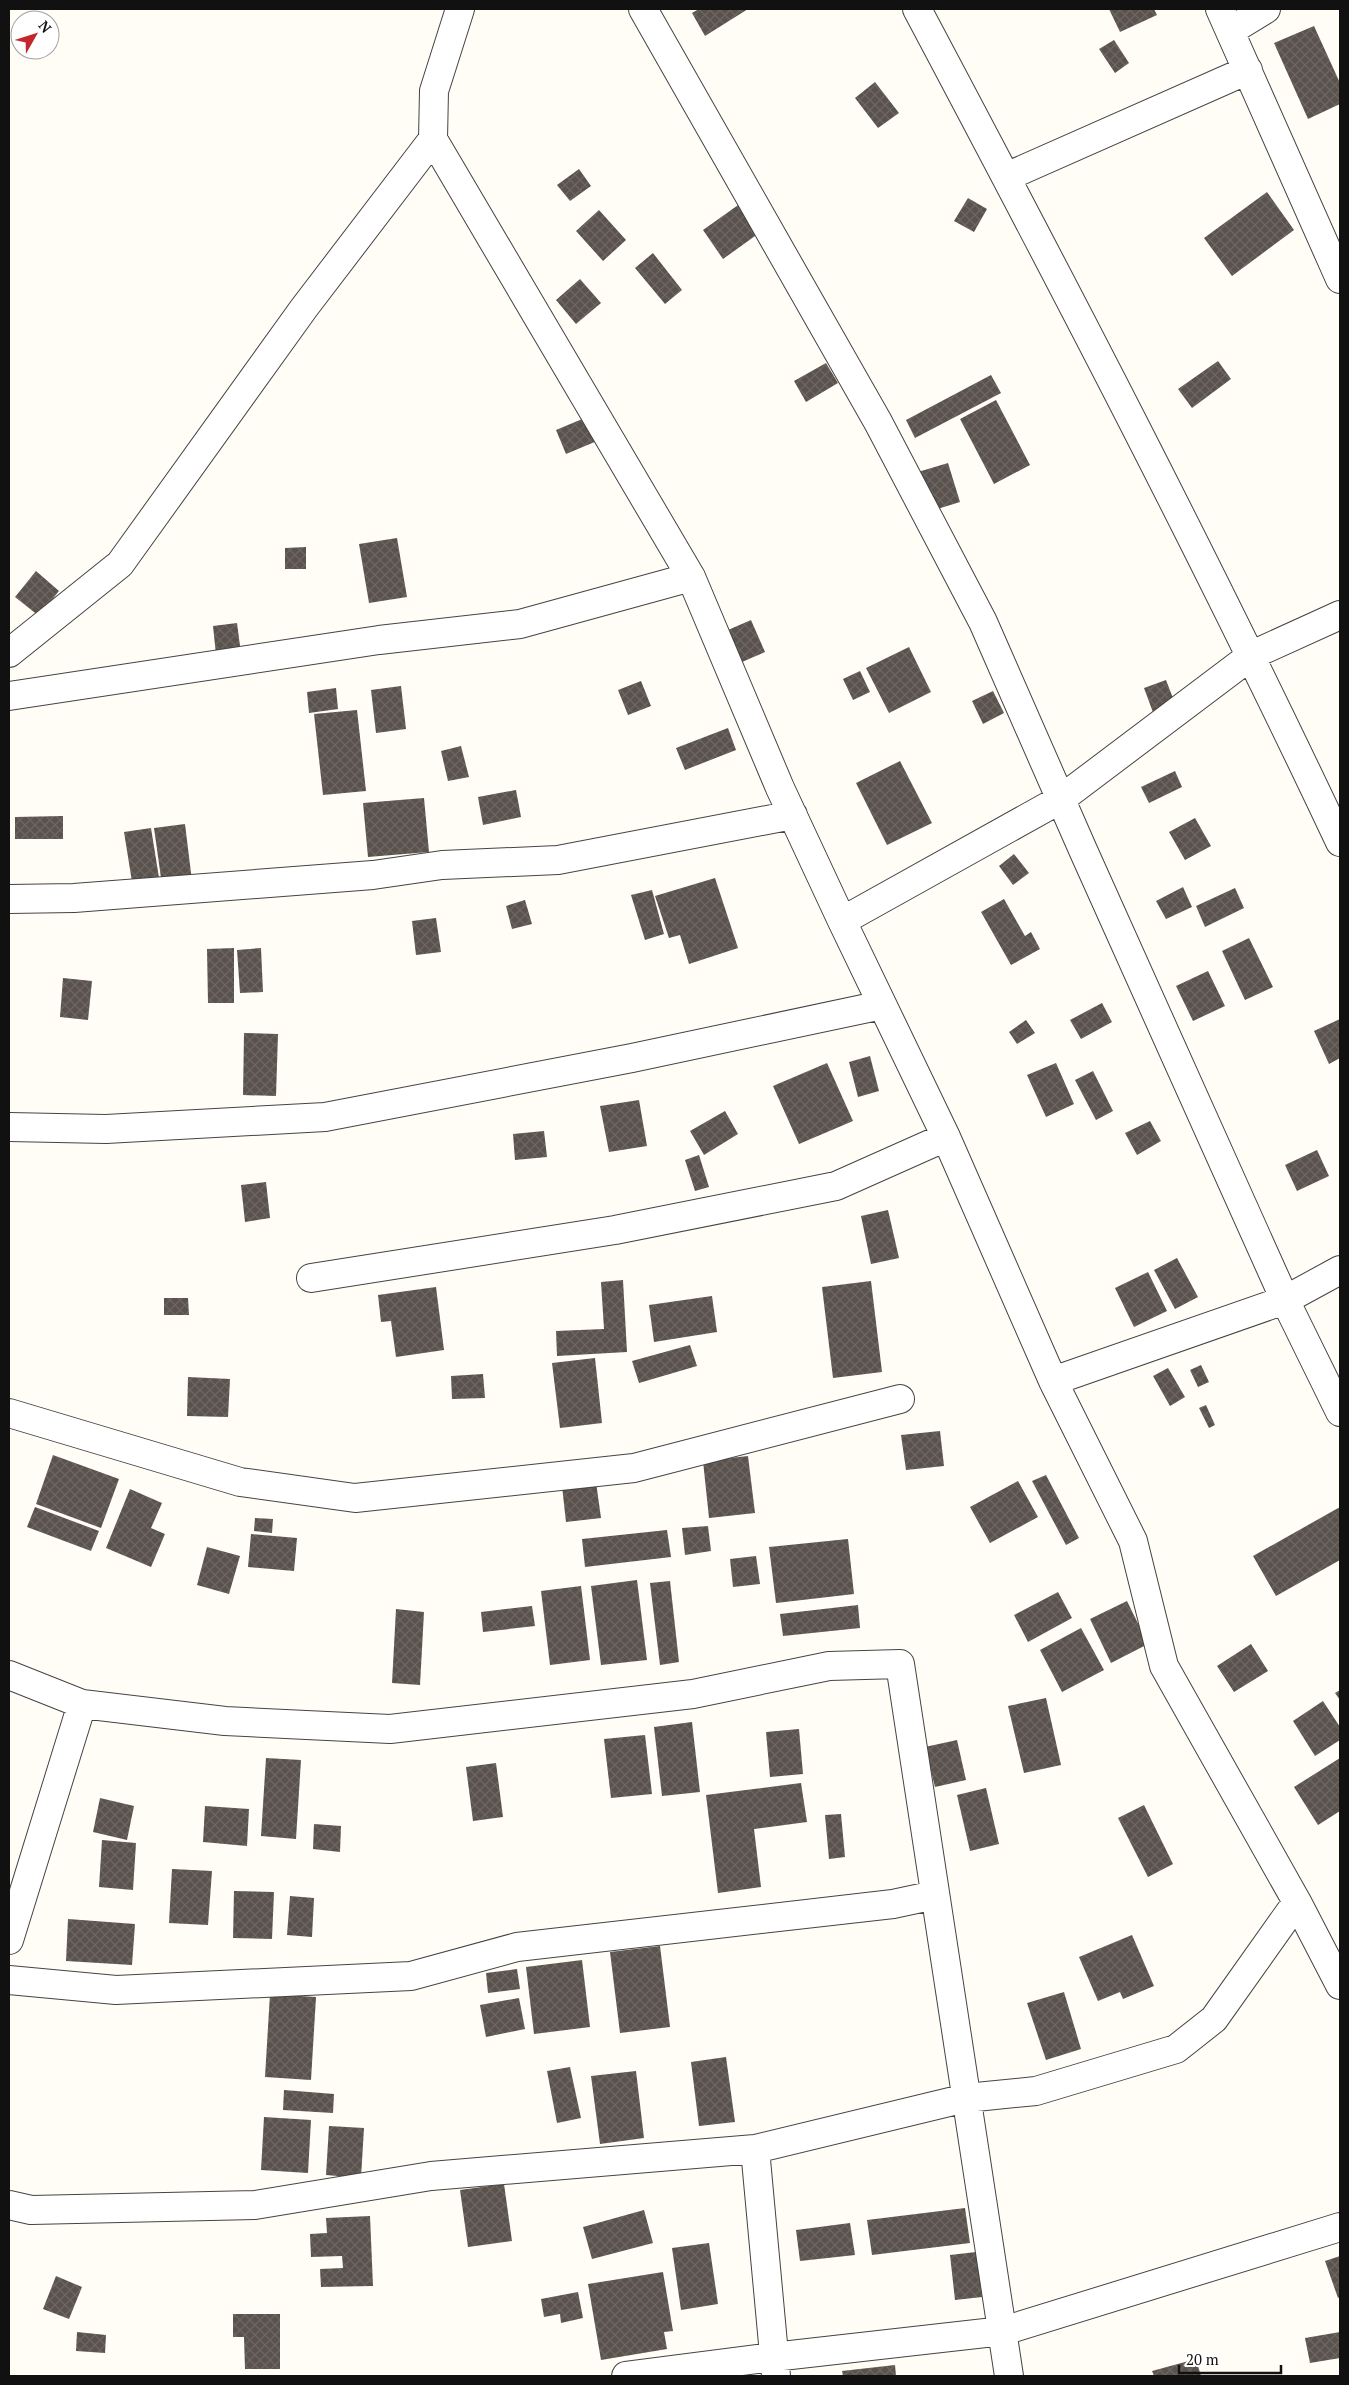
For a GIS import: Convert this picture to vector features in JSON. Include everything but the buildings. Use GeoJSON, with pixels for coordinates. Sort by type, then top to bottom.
{"type":"FeatureCollection","features":[{"type":"Feature","properties":{"kind":"street"},"geometry":{"type":"LineString","coordinates":[[460,9],[434,91],[433,139],[691,577],[793,815],[946,1137],[1053,1381],[1133,1541],[1164,1666],[1297,1902],[1340,1985]]}},
{"type":"Feature","properties":{"kind":"street"},"geometry":{"type":"LineString","coordinates":[[643,9],[887,440],[983,622],[1060,799],[1285,1300],[1340,1412]]}},
{"type":"Feature","properties":{"kind":"street"},"geometry":{"type":"LineString","coordinates":[[917,9],[1006,177],[1252,655],[1340,842]]}},
{"type":"Feature","properties":{"kind":"street"},"geometry":{"type":"LineString","coordinates":[[1266,9],[1225,20],[1340,280]]}},
{"type":"Feature","properties":{"kind":"street"},"geometry":{"type":"LineString","coordinates":[[1006,177],[1248,70]]}},
{"type":"Feature","properties":{"kind":"street"},"geometry":{"type":"LineString","coordinates":[[9,653],[120,564],[304,308],[433,139]]}},
{"type":"Feature","properties":{"kind":"street"},"geometry":{"type":"LineString","coordinates":[[9,696],[379,640],[520,624],[691,577]]}},
{"type":"Feature","properties":{"kind":"street"},"geometry":{"type":"LineString","coordinates":[[842,921],[1060,799],[1252,655],[1340,615]]}},
{"type":"Feature","properties":{"kind":"street"},"geometry":{"type":"LineString","coordinates":[[9,899],[74,898],[373,876],[442,865],[558,860],[793,815]]}},
{"type":"Feature","properties":{"kind":"street"},"geometry":{"type":"LineString","coordinates":[[9,1127],[106,1130],[324,1117],[632,1058],[882,1005]]}},
{"type":"Feature","properties":{"kind":"street"},"geometry":{"type":"LineString","coordinates":[[311,1278],[615,1230],[836,1186],[946,1137]]}},
{"type":"Feature","properties":{"kind":"street"},"geometry":{"type":"LineString","coordinates":[[1053,1381],[1285,1300],[1340,1270]]}},
{"type":"Feature","properties":{"kind":"street"},"geometry":{"type":"LineString","coordinates":[[9,1413],[240,1482],[355,1498],[634,1468],[900,1399]]}},
{"type":"Feature","properties":{"kind":"street"},"geometry":{"type":"LineString","coordinates":[[9,1675],[82,1704],[225,1721],[390,1729],[693,1694],[829,1666],[900,1664],[1009,2376]]}},
{"type":"Feature","properties":{"kind":"street"},"geometry":{"type":"LineString","coordinates":[[9,1940],[82,1704]]}},
{"type":"Feature","properties":{"kind":"street"},"geometry":{"type":"LineString","coordinates":[[9,1980],[116,1990],[411,1976],[517,1947],[893,1904],[936,1895]]}},
{"type":"Feature","properties":{"kind":"street"},"geometry":{"type":"LineString","coordinates":[[9,2205],[31,2210],[254,2205],[431,2176],[755,2149],[966,2098],[1036,2091],[1176,2049],[1214,2018],[1297,1902]]}},
{"type":"Feature","properties":{"kind":"street"},"geometry":{"type":"LineString","coordinates":[[755,2149],[774,2367]]}},
{"type":"Feature","properties":{"kind":"street"},"geometry":{"type":"LineString","coordinates":[[626,2376],[774,2367],[1003,2331],[1340,2227]]}}]}
